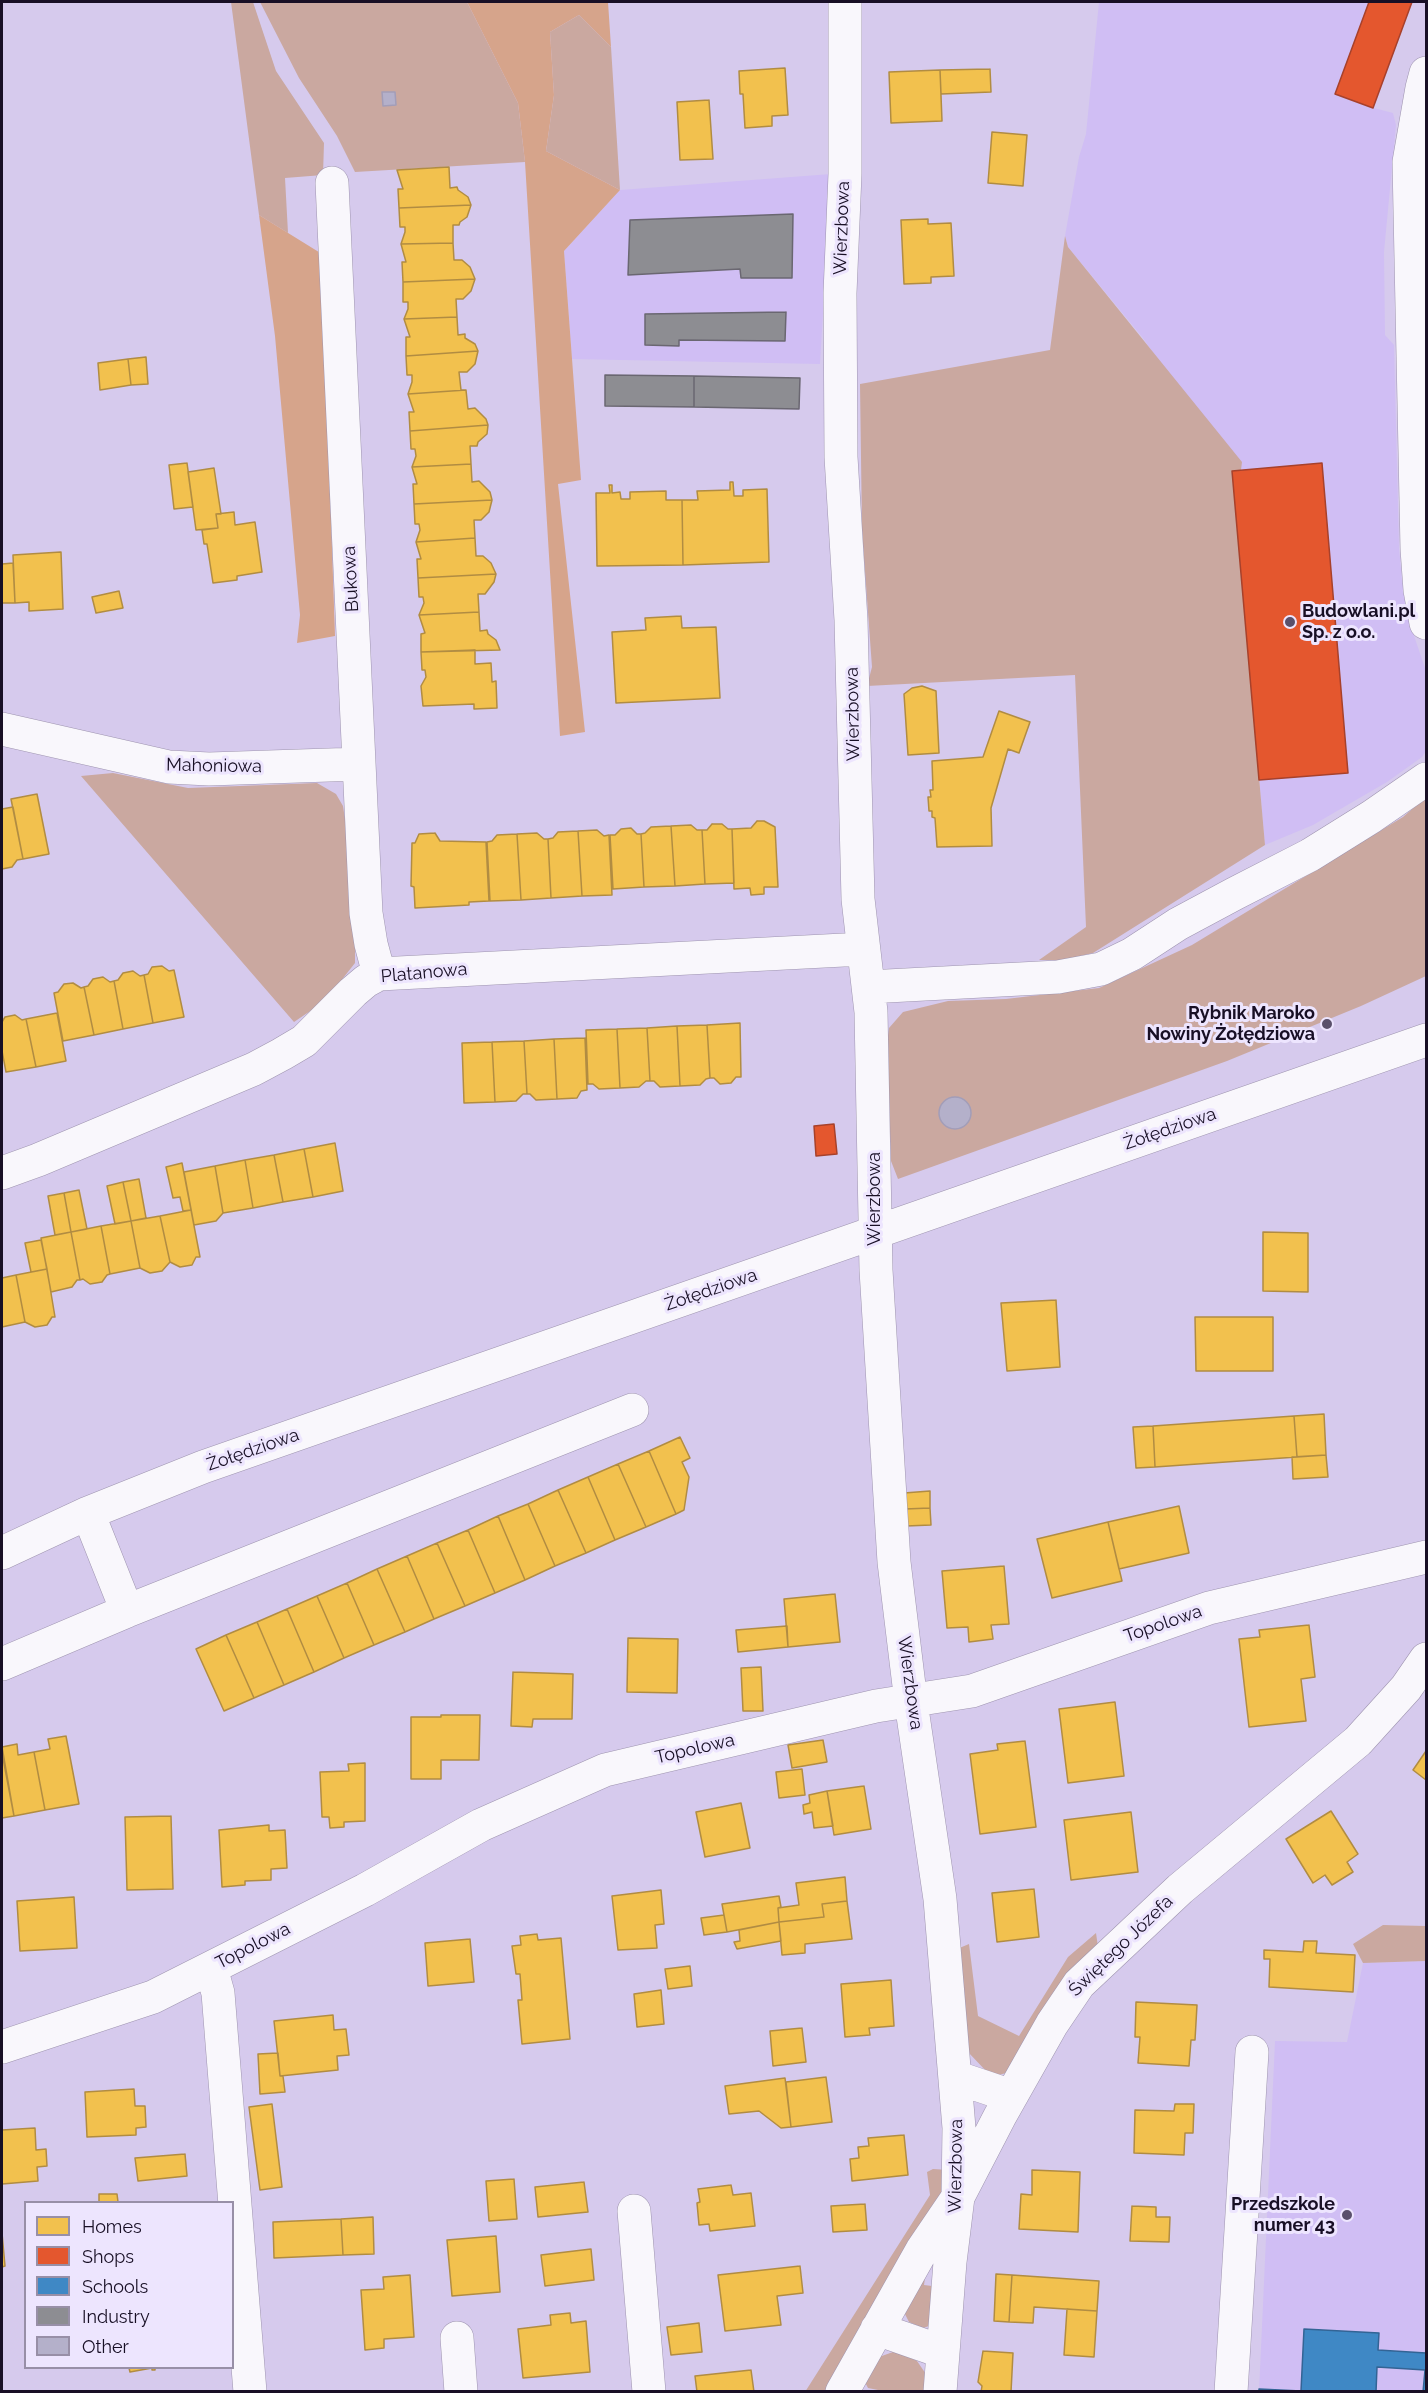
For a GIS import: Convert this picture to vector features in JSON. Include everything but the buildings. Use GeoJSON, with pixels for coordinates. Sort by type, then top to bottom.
{"type":"FeatureCollection","features":[{"type":"Feature","properties":{"kind":"street","name":"Wierzbowa"},"geometry":{"type":"LineString","coordinates":[[845,2],[845,174],[840,293],[841,458],[851,620],[858,898],[871,1012],[875,1163],[874,1232],[894,1562],[911,1702],[936,1867],[959,2128],[958,2197],[950,2262],[940,2391]]}},
{"type":"Feature","properties":{"kind":"street"},"geometry":{"type":"LineString","coordinates":[[1426,73],[1409,162],[1417,549],[1420,590],[1426,624]]}},
{"type":"Feature","properties":{"kind":"street","name":"Bukowa"},"geometry":{"type":"LineString","coordinates":[[332,183],[366,913],[379,974]]}},
{"type":"Feature","properties":{"kind":"street","name":"Mahoniowa"},"geometry":{"type":"LineString","coordinates":[[2,729],[169,767],[209,769],[359,764]]}},
{"type":"Feature","properties":{"kind":"street"},"geometry":{"type":"LineString","coordinates":[[868,987],[1058,977],[1101,969],[1132,954],[1178,924],[1310,855],[1371,817],[1426,778]]}},
{"type":"Feature","properties":{"kind":"street","name":"Platanowa"},"geometry":{"type":"LineString","coordinates":[[2,1173],[254,1069],[304,1041],[353,992],[379,974],[863,949]]}},
{"type":"Feature","properties":{"kind":"street","name":"Żołędziowa"},"geometry":{"type":"LineString","coordinates":[[2,1553],[87,1513],[203,1467],[1426,1040]]}},
{"type":"Feature","properties":{"kind":"street"},"geometry":{"type":"LineString","coordinates":[[2,1664],[128,1611],[632,1410]]}},
{"type":"Feature","properties":{"kind":"street"},"geometry":{"type":"LineString","coordinates":[[87,1513],[128,1611]]}},
{"type":"Feature","properties":{"kind":"street","name":"Topolowa"},"geometry":{"type":"LineString","coordinates":[[2,2047],[153,1997],[365,1890],[481,1825],[604,1770],[876,1706],[972,1691],[1209,1608],[1426,1557]]}},
{"type":"Feature","properties":{"kind":"street","name":"Świętego Józefa"},"geometry":{"type":"LineString","coordinates":[[842,2391],[922,2250],[958,2197],[1011,2096],[1065,2002],[1079,1983],[1180,1889],[1358,1741],[1406,1688],[1426,1659]]}},
{"type":"Feature","properties":{"kind":"street"},"geometry":{"type":"LineString","coordinates":[[211,1968],[218,1993],[250,2391]]}},
{"type":"Feature","properties":{"kind":"street"},"geometry":{"type":"LineString","coordinates":[[1231,2391],[1252,2052]]}},
{"type":"Feature","properties":{"kind":"street"},"geometry":{"type":"LineString","coordinates":[[955,2077],[1011,2096]]}},
{"type":"Feature","properties":{"kind":"street"},"geometry":{"type":"LineString","coordinates":[[634,2211],[649,2391]]}},
{"type":"Feature","properties":{"kind":"street"},"geometry":{"type":"LineString","coordinates":[[877,2329],[943,2352]]}},
{"type":"Feature","properties":{"kind":"street"},"geometry":{"type":"LineString","coordinates":[[457,2338],[461,2391]]}},
{"type":"Feature","properties":{"kind":"shaded area"},"geometry":{"type":"Polygon","coordinates":[[[231,2],[253,2],[276,71],[324,143],[323,175],[285,178],[288,233],[259,215],[231,2]]]}},
{"type":"Feature","properties":{"kind":"shaded area"},"geometry":{"type":"Polygon","coordinates":[[[260,2],[467,2],[518,103],[525,162],[355,172],[337,136],[299,78],[260,2]]]}},
{"type":"Feature","properties":{"kind":"shaded area"},"geometry":{"type":"Polygon","coordinates":[[[467,2],[608,2],[611,47],[579,15],[550,32],[554,95],[546,151],[620,190],[564,251],[581,480],[558,484],[585,732],[560,736],[525,162],[518,103],[467,2]]]}},
{"type":"Feature","properties":{"kind":"shaded area"},"geometry":{"type":"Polygon","coordinates":[[[1099,2],[1412,2],[1374,108],[1393,113],[1396,125],[1384,252],[1385,335],[1394,345],[1399,548],[1403,591],[1409,621],[1426,671],[1426,751],[1422,757],[1387,782],[1313,825],[1265,845],[1232,471],[1143,338],[1068,247],[1065,236],[1079,157],[1086,134],[1099,2]]]}},
{"type":"Feature","properties":{"kind":"shaded area"},"geometry":{"type":"Polygon","coordinates":[[[579,15],[611,47],[620,190],[546,151],[554,95],[550,32],[579,15]]]}},
{"type":"Feature","properties":{"kind":"shaded area"},"geometry":{"type":"Polygon","coordinates":[[[831,174],[820,364],[572,359],[564,251],[620,190],[831,174]]]}},
{"type":"Feature","properties":{"kind":"shaded area"},"geometry":{"type":"Polygon","coordinates":[[[259,215],[322,254],[335,636],[297,643],[300,615],[275,336],[259,215]]]}},
{"type":"Feature","properties":{"kind":"shaded area"},"geometry":{"type":"Polygon","coordinates":[[[1065,236],[1068,247],[1242,462],[1241,470],[1232,471],[1265,845],[1093,953],[1063,960],[1039,960],[1086,927],[1075,675],[867,686],[872,667],[862,530],[860,384],[1050,350],[1065,236]]]}},
{"type":"Feature","properties":{"kind":"shaded area"},"geometry":{"type":"Polygon","coordinates":[[[113,773],[188,788],[317,783],[336,794],[343,806],[355,884],[355,963],[325,1001],[294,1022],[81,776],[113,773]]]}},
{"type":"Feature","properties":{"kind":"shaded area"},"geometry":{"type":"Polygon","coordinates":[[[1426,797],[1426,976],[1361,1006],[1227,1061],[898,1179],[891,1161],[887,1043],[889,1028],[903,1012],[948,1001],[1006,999],[1099,988],[1192,945],[1403,817],[1426,797]]]}},
{"type":"Feature","properties":{"kind":"shaded area"},"geometry":{"type":"Polygon","coordinates":[[[1383,1925],[1426,1926],[1426,1961],[1363,1963],[1353,1944],[1383,1925]]]}},
{"type":"Feature","properties":{"kind":"shaded area"},"geometry":{"type":"Polygon","coordinates":[[[1096,1933],[1098,1947],[1006,2073],[995,2076],[987,2072],[968,2052],[957,1949],[969,1944],[978,2016],[1019,2036],[1068,1957],[1096,1933]]]}},
{"type":"Feature","properties":{"kind":"shaded area","name":"Przedszkole numer 43"},"geometry":{"type":"Polygon","coordinates":[[[1426,1961],[1426,2391],[1259,2392],[1275,2041],[1347,2042],[1363,1963],[1426,1961]]]}},
{"type":"Feature","properties":{"kind":"shaded area"},"geometry":{"type":"Polygon","coordinates":[[[933,2169],[949,2170],[944,2191],[829,2391],[805,2392],[930,2195],[927,2172],[933,2169]]]}},
{"type":"Feature","properties":{"kind":"shaded area"},"geometry":{"type":"Polygon","coordinates":[[[920,2276],[925,2278],[924,2285],[932,2286],[929,2326],[923,2328],[909,2322],[903,2310],[920,2276]]]}},
{"type":"Feature","properties":{"kind":"shaded area"},"geometry":{"type":"Polygon","coordinates":[[[893,2352],[905,2354],[917,2361],[928,2377],[928,2391],[883,2391],[868,2388],[863,2378],[879,2357],[893,2352]]]}},
{"type":"Feature","properties":{"kind":"place","name":"Budowlani.pl Sp. z o.o."},"geometry":{"type":"Point","coordinates":[1290,622]}},
{"type":"Feature","properties":{"kind":"place","name":"Rybnik Maroko Nowiny Żołędziowa"},"geometry":{"type":"Point","coordinates":[1327,1024]}},
{"type":"Feature","properties":{"kind":"place","name":"Przedszkole numer 43"},"geometry":{"type":"Point","coordinates":[1347,2215]}}]}
